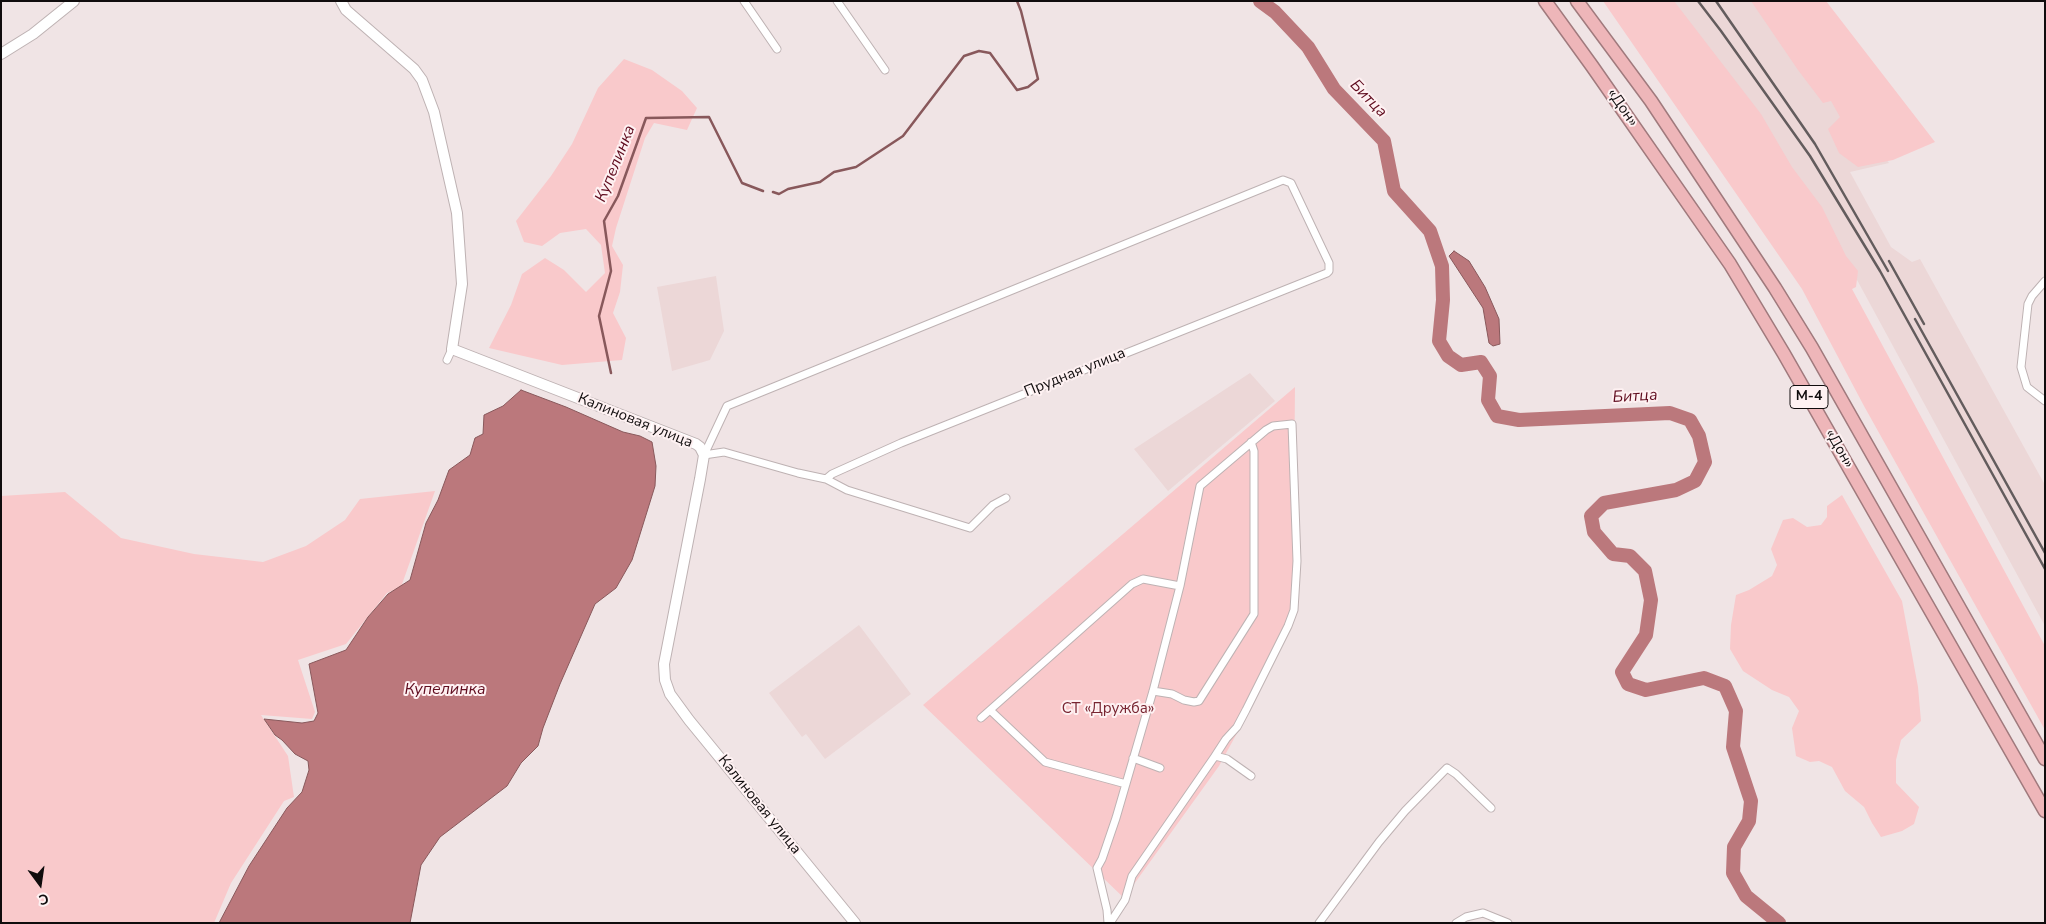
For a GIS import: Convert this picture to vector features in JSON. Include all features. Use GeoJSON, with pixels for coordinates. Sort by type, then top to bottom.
{"type":"FeatureCollection","features":[{"type":"Feature","properties":{"kind":"highway","name":"«Дон»"},"geometry":{"type":"LineString","coordinates":[[1545,1],[1730,264],[1784,354],[2045,811]]}},
{"type":"Feature","properties":{"kind":"highway","name":"«Дон»"},"geometry":{"type":"LineString","coordinates":[[1578,1],[1651,101],[1776,288],[2045,759]]}},
{"type":"Feature","properties":{"kind":"street"},"geometry":{"type":"LineString","coordinates":[[1,54],[33,34],[74,1]]}},
{"type":"Feature","properties":{"kind":"street"},"geometry":{"type":"LineString","coordinates":[[340,1],[346,10],[414,69],[422,80],[428,94],[457,214],[462,284],[452,349],[447,360]]}},
{"type":"Feature","properties":{"kind":"street"},"geometry":{"type":"LineString","coordinates":[[744,1],[777,49]]}},
{"type":"Feature","properties":{"kind":"street"},"geometry":{"type":"LineString","coordinates":[[837,1],[885,70]]}},
{"type":"Feature","properties":{"kind":"street","name":"Прудная улица"},"geometry":{"type":"LineString","coordinates":[[704,455],[727,406],[1284,180],[1291,183],[1329,264],[1327,273],[901,443],[832,474],[826,479]]}},
{"type":"Feature","properties":{"kind":"street"},"geometry":{"type":"LineString","coordinates":[[2045,281],[2032,296],[2028,304],[2020,367],[2027,386],[2045,401]]}},
{"type":"Feature","properties":{"kind":"street","name":"Калиновая улица"},"geometry":{"type":"LineString","coordinates":[[452,349],[700,447],[704,455],[666,654],[665,680],[670,694],[689,720],[854,923]]}},
{"type":"Feature","properties":{"kind":"street"},"geometry":{"type":"LineString","coordinates":[[1292,424],[1296,485],[1296,598],[1294,610],[1258,688],[1237,727],[1226,739],[1132,876],[1125,900],[1109,923],[1097,868],[1102,860],[1134,758],[1180,586],[1200,486],[1251,442],[1273,426],[1292,424]]}},
{"type":"Feature","properties":{"kind":"street"},"geometry":{"type":"LineString","coordinates":[[1152,691],[1172,694],[1194,702],[1199,700],[1254,614],[1254,461],[1251,442]]}},
{"type":"Feature","properties":{"kind":"street"},"geometry":{"type":"LineString","coordinates":[[704,455],[724,452],[826,479],[847,490],[970,528],[993,505],[1006,498]]}},
{"type":"Feature","properties":{"kind":"street"},"geometry":{"type":"LineString","coordinates":[[981,718],[1132,584],[1143,579],[1180,586]]}},
{"type":"Feature","properties":{"kind":"street"},"geometry":{"type":"LineString","coordinates":[[990,710],[1044,762],[1126,784]]}},
{"type":"Feature","properties":{"kind":"street"},"geometry":{"type":"LineString","coordinates":[[1215,756],[1227,759],[1251,776]]}},
{"type":"Feature","properties":{"kind":"street"},"geometry":{"type":"LineString","coordinates":[[1134,758],[1160,768]]}},
{"type":"Feature","properties":{"kind":"street"},"geometry":{"type":"LineString","coordinates":[[1319,923],[1379,842],[1405,811],[1447,768],[1456,774],[1491,808]]}},
{"type":"Feature","properties":{"kind":"street"},"geometry":{"type":"LineString","coordinates":[[1456,923],[1466,917],[1483,913],[1508,923]]}},
{"type":"Feature","properties":{"kind":"shaded area"},"geometry":{"type":"Polygon","coordinates":[[[1669,1],[1774,1],[1889,163],[1850,172],[1891,247],[1912,262],[1920,259],[2045,485],[2045,626],[1850,267],[1669,1]]]}},
{"type":"Feature","properties":{"kind":"shaded area"},"geometry":{"type":"Polygon","coordinates":[[[716,276],[724,331],[710,360],[672,371],[657,287],[716,276]]]}},
{"type":"Feature","properties":{"kind":"shaded area"},"geometry":{"type":"Polygon","coordinates":[[[1250,373],[1275,401],[1168,491],[1134,449],[1250,373]]]}},
{"type":"Feature","properties":{"kind":"shaded area"},"geometry":{"type":"Polygon","coordinates":[[[859,625],[911,694],[825,759],[806,734],[802,737],[769,693],[859,625]]]}},
{"type":"Feature","properties":{"kind":"green space"},"geometry":{"type":"Polygon","coordinates":[[[1603,1],[1674,1],[1761,114],[1792,167],[1822,207],[1846,256],[1858,271],[1856,287],[1852,289],[2045,646],[2045,730],[1864,406],[1802,289],[1603,1]]]}},
{"type":"Feature","properties":{"kind":"green space"},"geometry":{"type":"Polygon","coordinates":[[[1751,1],[1826,1],[1935,142],[1893,160],[1858,167],[1839,153],[1828,129],[1840,117],[1831,101],[1823,103],[1751,1]]]}},
{"type":"Feature","properties":{"kind":"green space"},"geometry":{"type":"Polygon","coordinates":[[[624,59],[652,70],[682,91],[697,108],[687,130],[654,123],[645,138],[616,228],[612,246],[623,265],[620,292],[613,313],[626,338],[622,360],[562,365],[489,348],[511,305],[522,274],[545,258],[564,270],[586,292],[605,273],[601,245],[586,229],[560,233],[542,246],[524,242],[516,221],[551,176],[572,144],[598,88],[624,59]]]}},
{"type":"Feature","properties":{"kind":"green space","name":"СТ «Дружба»"},"geometry":{"type":"Polygon","coordinates":[[[1295,387],[1293,608],[1253,704],[1219,766],[1124,898],[923,705],[1295,387]]]}},
{"type":"Feature","properties":{"kind":"green space"},"geometry":{"type":"Polygon","coordinates":[[[435,491],[401,587],[387,593],[346,644],[298,660],[315,712],[312,719],[261,715],[288,756],[294,797],[284,801],[231,883],[214,923],[1,923],[1,496],[65,492],[121,538],[194,554],[263,562],[306,546],[345,520],[360,499],[435,491]]]}},
{"type":"Feature","properties":{"kind":"green space"},"geometry":{"type":"Polygon","coordinates":[[[1842,495],[1902,601],[1918,687],[1921,721],[1901,740],[1896,760],[1896,783],[1919,807],[1914,824],[1902,831],[1881,837],[1864,807],[1845,791],[1832,767],[1819,761],[1810,762],[1796,756],[1792,728],[1799,711],[1789,697],[1772,690],[1743,671],[1730,649],[1731,625],[1736,595],[1749,590],[1772,576],[1777,565],[1771,549],[1783,520],[1793,518],[1807,527],[1821,525],[1827,517],[1827,506],[1842,495]]]}},
{"type":"Feature","properties":{"kind":"water"},"geometry":{"type":"Polygon","coordinates":[[[1454,251],[1469,261],[1485,287],[1499,319],[1500,344],[1493,346],[1489,343],[1483,308],[1449,256],[1454,251]]]}},
{"type":"Feature","properties":{"kind":"water","name":"Купелинка"},"geometry":{"type":"Polygon","coordinates":[[[521,390],[652,442],[656,466],[655,486],[632,560],[616,588],[595,604],[560,684],[538,746],[521,763],[507,786],[440,837],[421,865],[410,923],[219,923],[249,866],[287,808],[302,792],[309,770],[308,761],[295,754],[275,735],[264,719],[302,723],[314,721],[318,713],[309,664],[346,650],[368,617],[388,594],[410,580],[426,523],[438,500],[449,470],[470,455],[475,438],[483,434],[484,415],[503,406],[521,390]]]}},
{"type":"Feature","properties":{"kind":"waterway","name":"Купелинка"},"geometry":{"type":"LineString","coordinates":[[773,192],[779,194],[788,189],[820,182],[834,172],[856,167],[903,136],[964,56],[979,51],[990,53],[1017,90],[1028,87],[1038,79],[1017,1]]}},
{"type":"Feature","properties":{"kind":"waterway","name":"Битца"},"geometry":{"type":"LineString","coordinates":[[1260,1],[1275,12],[1308,47],[1334,89],[1384,141],[1394,191],[1430,231],[1442,266],[1443,300],[1439,341],[1448,356],[1461,365],[1481,362],[1490,376],[1488,400],[1497,416],[1519,420],[1670,413],[1690,420],[1699,436],[1705,462],[1695,481],[1676,490],[1604,503],[1591,516],[1594,532],[1613,554],[1630,556],[1645,571],[1651,600],[1646,635],[1622,672],[1628,684],[1646,690],[1704,678],[1725,686],[1736,711],[1733,747],[1751,801],[1749,821],[1734,847],[1733,873],[1746,896],[1779,923]]}},
{"type":"Feature","properties":{"kind":"waterway","name":"Купелинка"},"geometry":{"type":"LineString","coordinates":[[611,373],[599,316],[611,271],[604,221],[618,196],[646,118],[709,117],[742,183],[763,191]]}},
{"type":"Feature","properties":{"kind":"railway"},"geometry":{"type":"LineString","coordinates":[[1698,1],[1810,156],[1880,271],[2045,569]]}},
{"type":"Feature","properties":{"kind":"railway"},"geometry":{"type":"LineString","coordinates":[[1716,1],[1815,144],[1888,271]]}},
{"type":"Feature","properties":{"kind":"railway"},"geometry":{"type":"LineString","coordinates":[[1889,261],[1924,324]]}},
{"type":"Feature","properties":{"kind":"railway"},"geometry":{"type":"LineString","coordinates":[[1915,319],[2045,553]]}}]}
